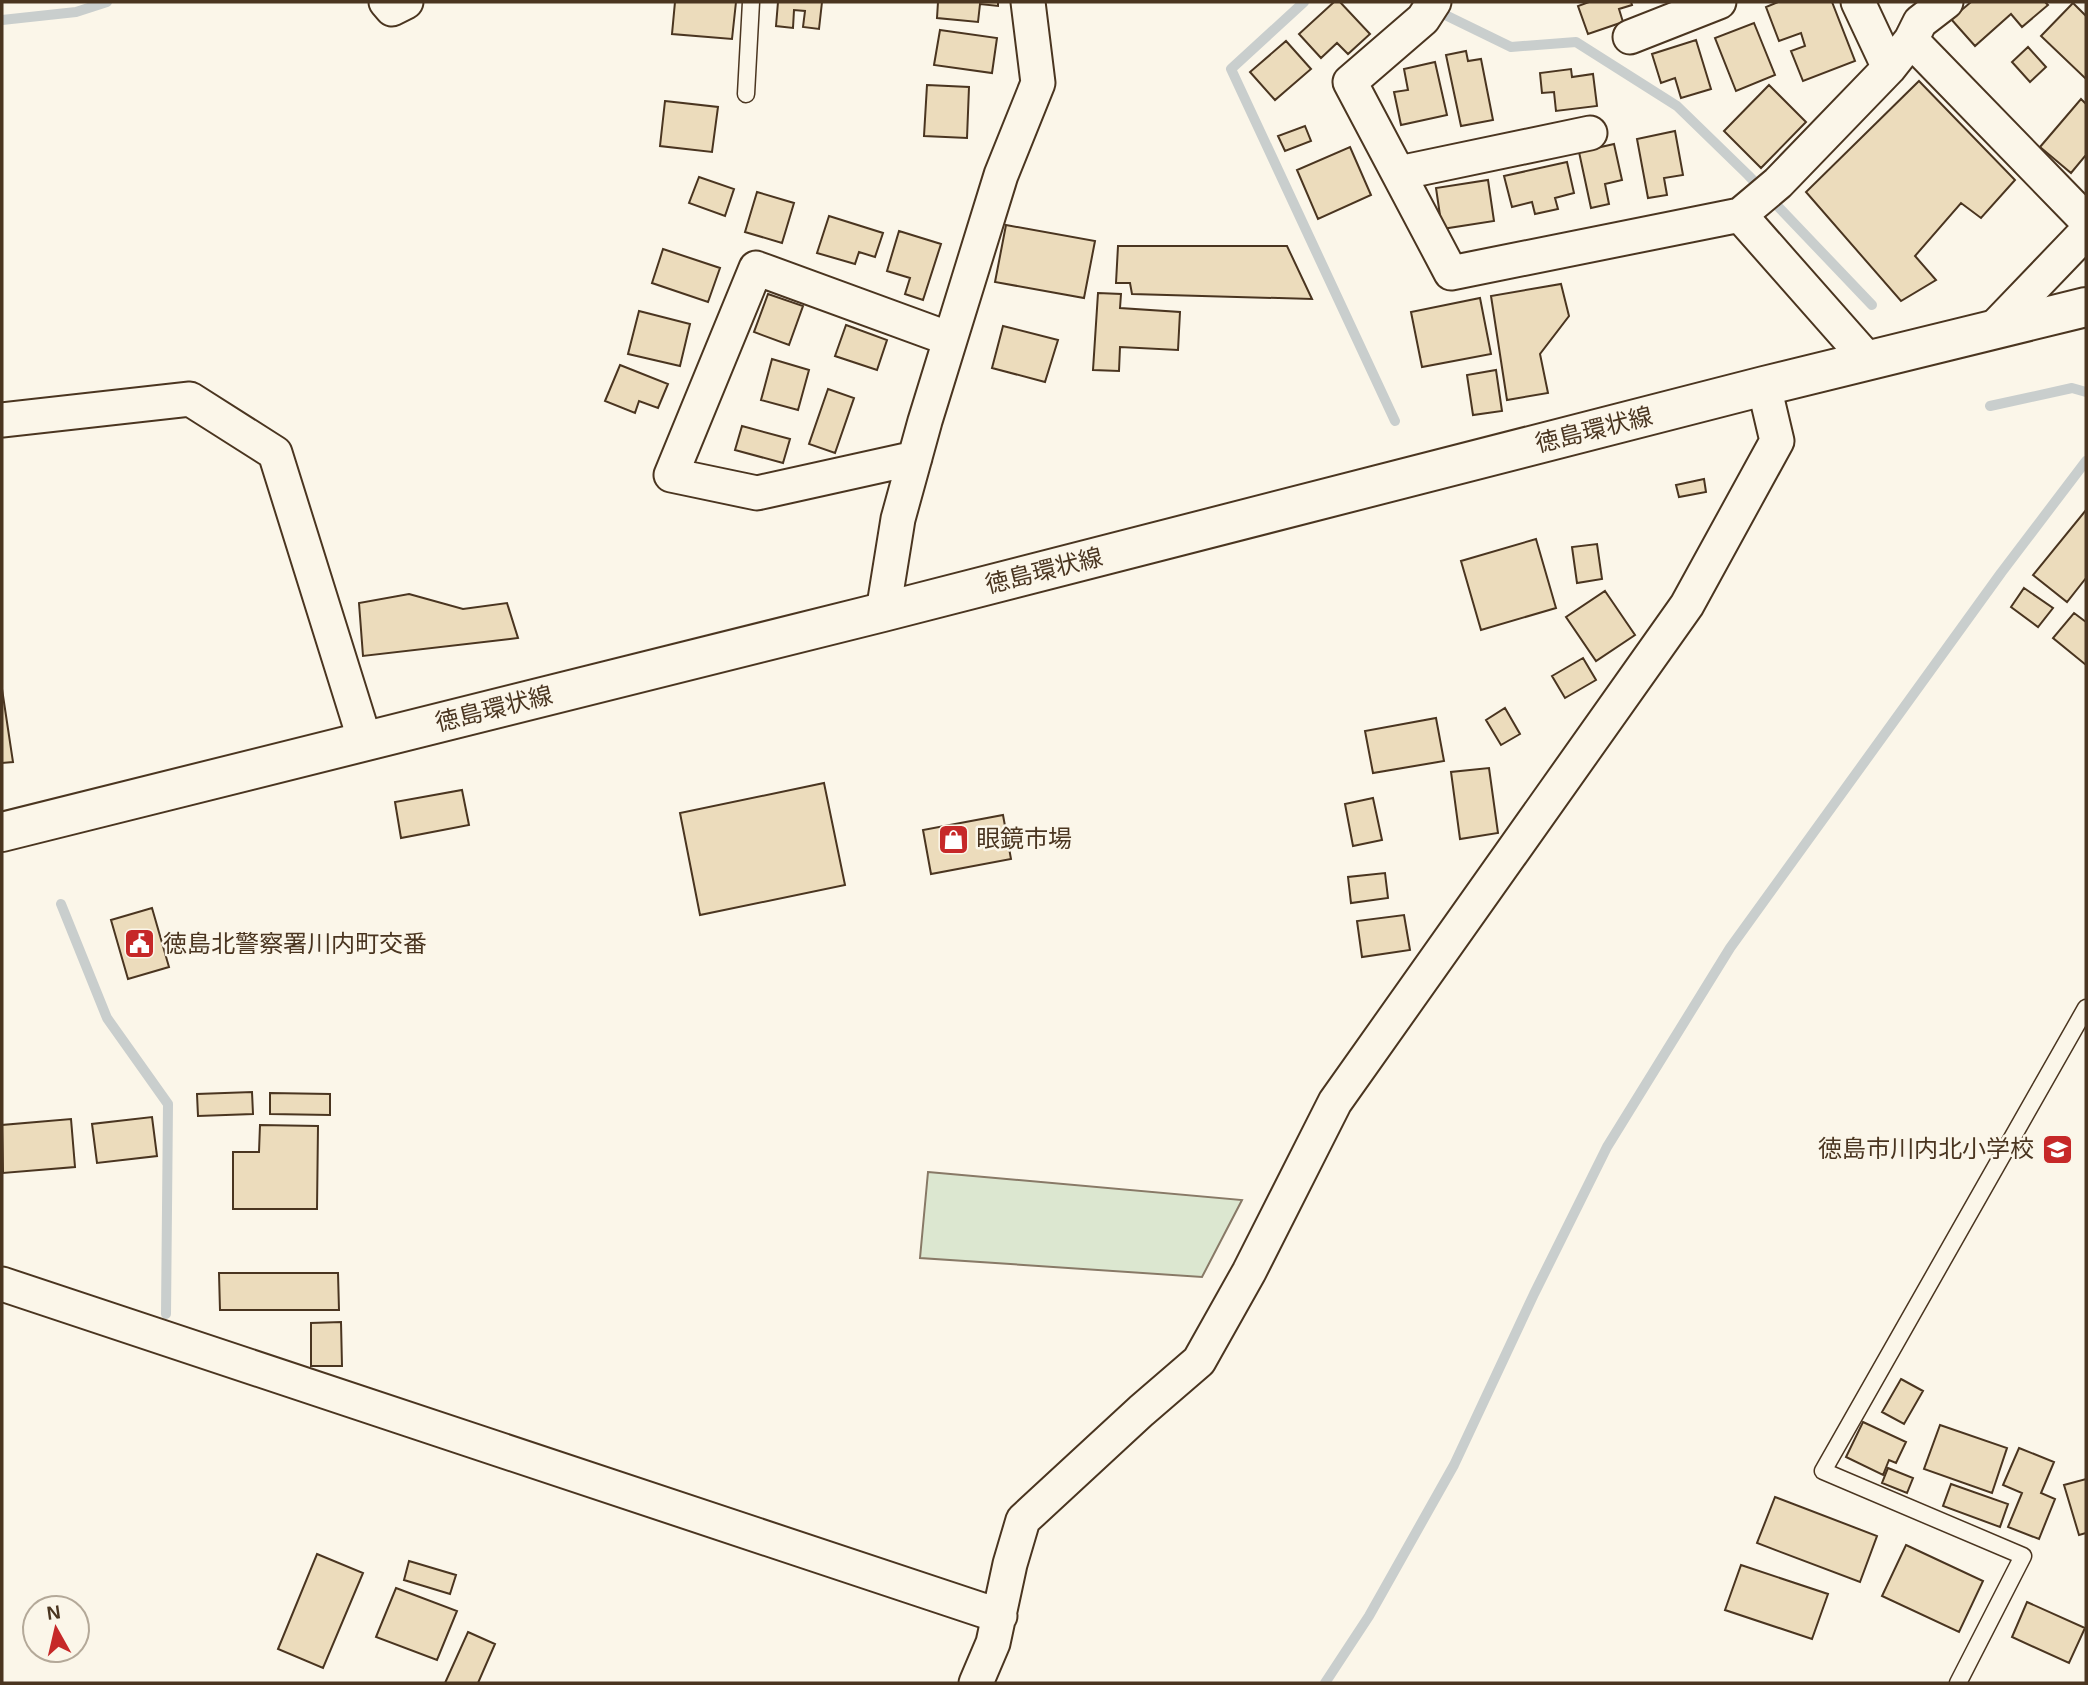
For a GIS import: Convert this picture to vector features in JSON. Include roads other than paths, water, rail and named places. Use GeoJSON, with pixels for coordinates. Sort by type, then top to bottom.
{"type":"FeatureCollection","features":[{"type":"Feature","properties":{"kind":"main road","name":"徳島環状線"},"geometry":{"type":"LineString","coordinates":[[2,832],[2086,307]]}},
{"type":"Feature","properties":{"kind":"street"},"geometry":{"type":"LineString","coordinates":[[386,2],[392,9],[406,2]]}},
{"type":"Feature","properties":{"kind":"street"},"geometry":{"type":"LineString","coordinates":[[883,612],[898,519],[915,458],[1001,175],[1038,83],[1028,2]]}},
{"type":"Feature","properties":{"kind":"street"},"geometry":{"type":"LineString","coordinates":[[1630,37],[1719,2]]}},
{"type":"Feature","properties":{"kind":"street"},"geometry":{"type":"LineString","coordinates":[[1858,2],[1888,68]]}},
{"type":"Feature","properties":{"kind":"street"},"geometry":{"type":"LineString","coordinates":[[1429,11],[1350,82],[1451,273],[1740,215],[1778,183],[1888,68],[1911,40],[1920,22],[1945,2]]}},
{"type":"Feature","properties":{"kind":"street"},"geometry":{"type":"LineString","coordinates":[[1911,40],[2086,220]]}},
{"type":"Feature","properties":{"kind":"street"},"geometry":{"type":"LineString","coordinates":[[1399,173],[1590,133]]}},
{"type":"Feature","properties":{"kind":"street"},"geometry":{"type":"LineString","coordinates":[[1740,215],[1868,360]]}},
{"type":"Feature","properties":{"kind":"street"},"geometry":{"type":"LineString","coordinates":[[1993,329],[2086,232]]}},
{"type":"Feature","properties":{"kind":"street"},"geometry":{"type":"LineString","coordinates":[[915,458],[757,493],[671,475],[756,268],[950,339]]}},
{"type":"Feature","properties":{"kind":"street"},"geometry":{"type":"LineString","coordinates":[[976,1683],[993,1643],[1010,1564],[1023,1520],[1199,1361],[1249,1272],[1335,1102],[1687,605],[1777,441],[1764,386]]}},
{"type":"Feature","properties":{"kind":"street"},"geometry":{"type":"LineString","coordinates":[[2,420],[190,399],[275,453],[365,741]]}},
{"type":"Feature","properties":{"kind":"street"},"geometry":{"type":"LineString","coordinates":[[2,1284],[1000,1616]]}},
{"type":"Feature","properties":{"kind":"lane"},"geometry":{"type":"LineString","coordinates":[[746,94],[751,2]]}},
{"type":"Feature","properties":{"kind":"lane"},"geometry":{"type":"LineString","coordinates":[[1958,1683],[2023,1556],[1823,1471],[2086,1009]]}},
{"type":"Feature","properties":{"kind":"waterway"},"geometry":{"type":"LineString","coordinates":[[2,20],[76,12],[107,2]]}},
{"type":"Feature","properties":{"kind":"waterway"},"geometry":{"type":"LineString","coordinates":[[1304,2],[1231,69],[1395,421]]}},
{"type":"Feature","properties":{"kind":"waterway"},"geometry":{"type":"LineString","coordinates":[[1433,9],[1511,47],[1576,42],[1677,106],[1748,175],[1872,305]]}},
{"type":"Feature","properties":{"kind":"waterway"},"geometry":{"type":"LineString","coordinates":[[1990,406],[2072,388],[2086,392]]}},
{"type":"Feature","properties":{"kind":"waterway"},"geometry":{"type":"LineString","coordinates":[[1325,1683],[1369,1616],[1454,1465],[1607,1147],[1730,948],[2001,573],[2086,461]]}},
{"type":"Feature","properties":{"kind":"waterway"},"geometry":{"type":"LineString","coordinates":[[61,904],[107,1018],[168,1104],[166,1314]]}},
{"type":"Feature","properties":{"kind":"place","name":"眼鏡市場"},"geometry":{"type":"Point","coordinates":[953,839]}},
{"type":"Feature","properties":{"kind":"place","name":"徳島北警察署川内町交番"},"geometry":{"type":"Point","coordinates":[140,944]}},
{"type":"Feature","properties":{"kind":"place","name":"徳島市川内北小学校"},"geometry":{"type":"Point","coordinates":[2057,1149]}}]}
